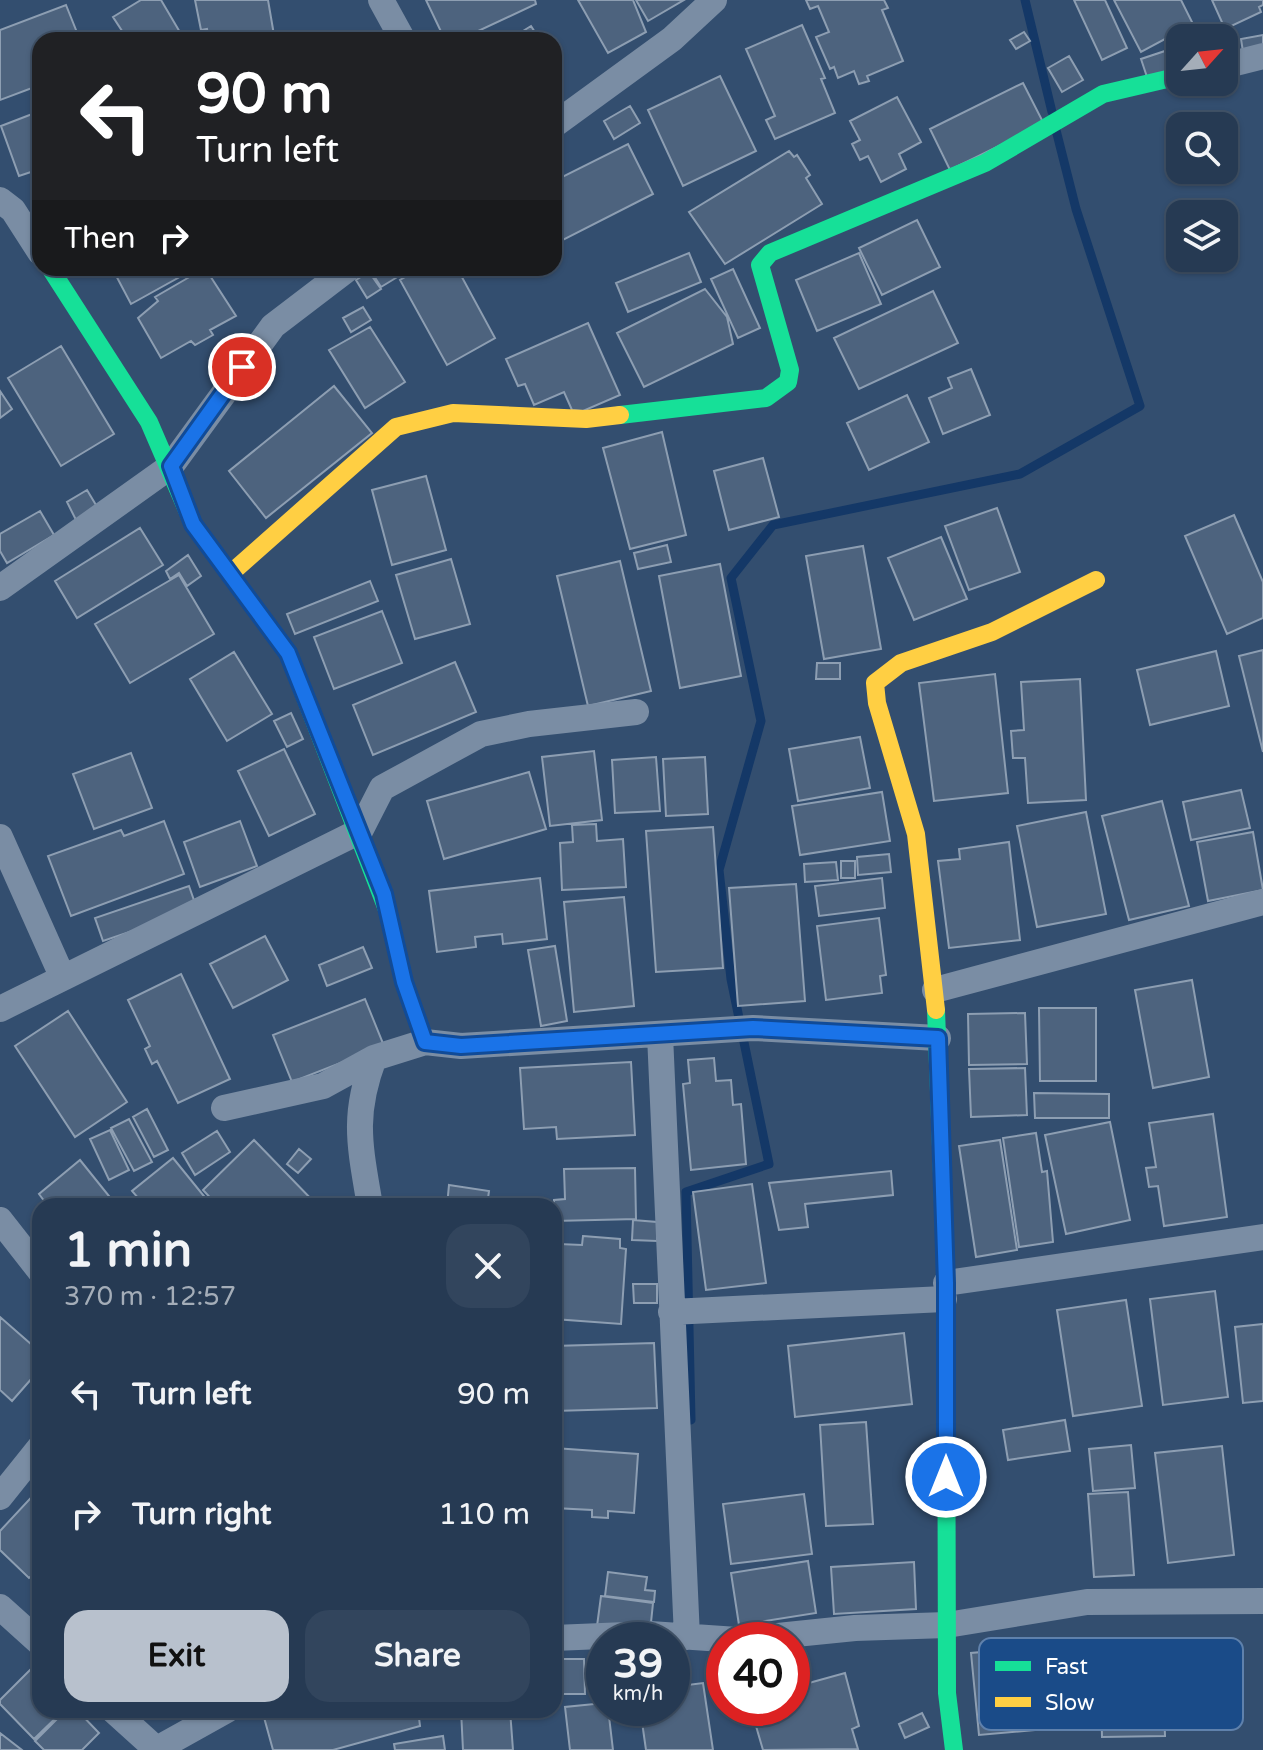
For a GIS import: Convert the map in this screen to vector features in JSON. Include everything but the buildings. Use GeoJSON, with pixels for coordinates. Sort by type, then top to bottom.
{"type":"FeatureCollection","features":[{"type":"Feature","properties":{"kind":"street"},"geometry":{"type":"LineString","coordinates":[[381,0],[399,32]]}},
{"type":"Feature","properties":{"kind":"street"},"geometry":{"type":"LineString","coordinates":[[562,119],[672,39],[714,0]]}},
{"type":"Feature","properties":{"kind":"street"},"geometry":{"type":"LineString","coordinates":[[1238,62],[1263,56]]}},
{"type":"Feature","properties":{"kind":"street"},"geometry":{"type":"LineString","coordinates":[[230,574],[396,427],[453,413],[586,419],[766,398],[788,382],[790,370],[762,282],[760,265],[770,253],[985,163],[1103,94],[1166,79]]}},
{"type":"Feature","properties":{"kind":"street"},"geometry":{"type":"LineString","coordinates":[[0,200],[13,210],[32,240]]}},
{"type":"Feature","properties":{"kind":"street"},"geometry":{"type":"LineString","coordinates":[[55,276],[149,422],[171,466],[193,524],[288,653],[384,894],[404,982],[425,1042]]}},
{"type":"Feature","properties":{"kind":"street"},"geometry":{"type":"LineString","coordinates":[[0,588],[171,466],[273,326],[339,276]]}},
{"type":"Feature","properties":{"kind":"street"},"geometry":{"type":"LineString","coordinates":[[954,1750],[947,1693],[945,1291],[935,990],[916,834],[877,703],[875,683],[901,663],[992,632],[1096,580]]}},
{"type":"Feature","properties":{"kind":"street"},"geometry":{"type":"LineString","coordinates":[[0,1009],[360,831],[382,788],[481,734],[529,724],[636,712]]}},
{"type":"Feature","properties":{"kind":"street"},"geometry":{"type":"LineString","coordinates":[[0,837],[62,976]]}},
{"type":"Feature","properties":{"kind":"street"},"geometry":{"type":"LineString","coordinates":[[935,990],[1263,902]]}},
{"type":"Feature","properties":{"kind":"street"},"geometry":{"type":"LineString","coordinates":[[224,1108],[323,1086],[374,1058],[425,1042],[461,1046],[753,1028],[938,1038]]}},
{"type":"Feature","properties":{"kind":"street"},"geometry":{"type":"LineString","coordinates":[[660,1035],[686,1622]]}},
{"type":"Feature","properties":{"kind":"street"},"geometry":{"type":"LineString","coordinates":[[369,1198],[360,1149],[360,1096],[374,1058]]}},
{"type":"Feature","properties":{"kind":"street"},"geometry":{"type":"LineString","coordinates":[[0,1220],[32,1261]]}},
{"type":"Feature","properties":{"kind":"street"},"geometry":{"type":"LineString","coordinates":[[671,1312],[945,1291],[1263,1237]]}},
{"type":"Feature","properties":{"kind":"street"},"geometry":{"type":"LineString","coordinates":[[0,1497],[32,1457]]}},
{"type":"Feature","properties":{"kind":"street"},"geometry":{"type":"LineString","coordinates":[[810,1633],[947,1625],[1087,1602],[1263,1601]]}},
{"type":"Feature","properties":{"kind":"street"},"geometry":{"type":"LineString","coordinates":[[0,1607],[32,1636]]}},
{"type":"Feature","properties":{"kind":"street"},"geometry":{"type":"LineString","coordinates":[[562,1638],[586,1638]]}},
{"type":"Feature","properties":{"kind":"street"},"geometry":{"type":"LineString","coordinates":[[121,1718],[155,1750],[213,1718]]}},
{"type":"Feature","properties":{"kind":"waterway"},"geometry":{"type":"LineString","coordinates":[[1025,0],[1052,112]]}},
{"type":"Feature","properties":{"kind":"waterway"},"geometry":{"type":"LineString","coordinates":[[691,1420],[686,1192],[769,1164],[731,979],[719,870],[761,721],[731,578],[773,525],[1020,474],[1140,406],[1076,209],[1056,130]]}},
{"type":"Feature","properties":{"kind":"traffic: fast"},"geometry":{"type":"LineString","coordinates":[[620,415],[766,398],[788,382],[790,370],[760,265],[770,253],[985,163],[1103,94],[1166,79]]}},
{"type":"Feature","properties":{"kind":"traffic: fast"},"geometry":{"type":"LineString","coordinates":[[55,276],[149,422],[193,524],[288,653],[388,912]]}},
{"type":"Feature","properties":{"kind":"traffic: fast"},"geometry":{"type":"LineString","coordinates":[[936,1010],[946,1283],[947,1693],[954,1750]]}},
{"type":"Feature","properties":{"kind":"traffic: slow"},"geometry":{"type":"LineString","coordinates":[[230,574],[396,427],[453,413],[586,419],[620,415]]}},
{"type":"Feature","properties":{"kind":"traffic: slow"},"geometry":{"type":"LineString","coordinates":[[936,1010],[916,834],[877,703],[875,683],[901,663],[992,632],[1096,580]]}},
{"type":"Feature","properties":{"kind":"traffic: slow"},"geometry":{"type":"LineString","coordinates":[[388,912],[404,982],[425,1042]]}},
{"type":"Feature","properties":{"kind":"route"},"geometry":{"type":"LineString","coordinates":[[242,367],[171,466],[193,524],[288,653],[329,749],[384,894],[404,982],[425,1042],[461,1046],[753,1028],[938,1038],[946,1283],[946,1477]]}}]}
